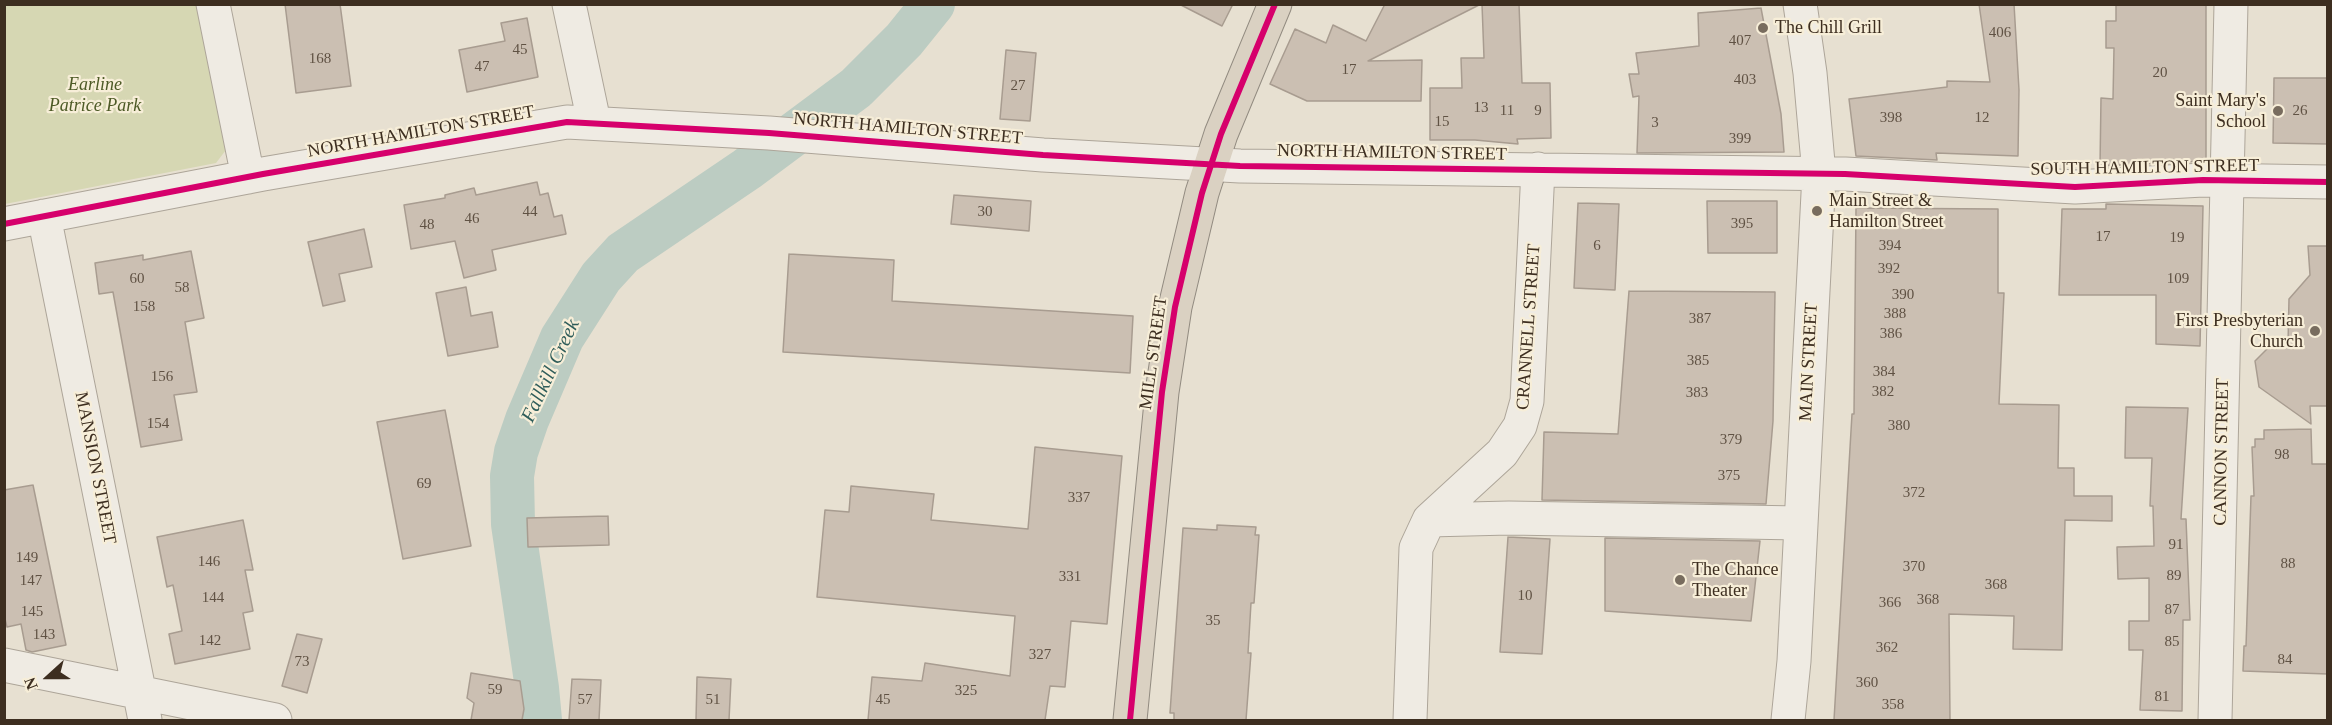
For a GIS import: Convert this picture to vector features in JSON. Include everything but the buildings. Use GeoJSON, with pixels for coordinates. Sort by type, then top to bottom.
{"type":"FeatureCollection","features":[{"type":"Feature","properties":{"kind":"highway","name":"MILL STREET"},"geometry":{"type":"LineString","coordinates":[[1130,720],[1168,347],[1185,260],[1210,165],[1236,95],[1275,4]]}},
{"type":"Feature","properties":{"kind":"street"},"geometry":{"type":"LineString","coordinates":[[213,4],[248,177]]}},
{"type":"Feature","properties":{"kind":"street"},"geometry":{"type":"LineString","coordinates":[[569,4],[594,122]]}},
{"type":"Feature","properties":{"kind":"street","name":"MAIN STREET"},"geometry":{"type":"LineString","coordinates":[[1788,720],[1794,661],[1819,174],[1810,74],[1800,4]]}},
{"type":"Feature","properties":{"kind":"street","name":"CANNON STREET"},"geometry":{"type":"LineString","coordinates":[[2215,720],[2231,4]]}},
{"type":"Feature","properties":{"kind":"street","name":"NORTH HAMILTON STREET"},"geometry":{"type":"LineString","coordinates":[[4,224],[248,177],[567,122],[817,136],[1043,155],[1210,165],[1819,174]]}},
{"type":"Feature","properties":{"kind":"street","name":"CRANNELL STREET"},"geometry":{"type":"LineString","coordinates":[[1410,720],[1416,548],[1429,520],[1502,453],[1520,426],[1527,401],[1538,169]]}},
{"type":"Feature","properties":{"kind":"street","name":"SOUTH HAMILTON STREET"},"geometry":{"type":"LineString","coordinates":[[1819,174],[2075,187],[2227,181],[2328,182]]}},
{"type":"Feature","properties":{"kind":"street","name":"MANSION STREET"},"geometry":{"type":"LineString","coordinates":[[44,216],[142,706]]}},
{"type":"Feature","properties":{"kind":"street"},"geometry":{"type":"LineString","coordinates":[[1429,520],[1509,518],[1800,523]]}},
{"type":"Feature","properties":{"kind":"street"},"geometry":{"type":"LineString","coordinates":[[4,665],[142,706],[275,720]]}},
{"type":"Feature","properties":{"kind":"green space","name":"Earline Patrice Park"},"geometry":{"type":"Polygon","coordinates":[[[5,5],[200,5],[229,146],[216,163],[5,204],[5,5]]]}},
{"type":"Feature","properties":{"kind":"waterway","name":"Fallkill Creek"},"geometry":{"type":"LineString","coordinates":[[540,720],[513,524],[512,476],[516,452],[527,420],[562,338],[601,277],[623,253],[747,169],[856,88],[904,40],[933,4]]}},
{"type":"Feature","properties":{"kind":"cycle path"},"geometry":{"type":"LineString","coordinates":[[1130,720],[1162,392],[1175,307],[1202,193],[1221,134],[1275,4]]}},
{"type":"Feature","properties":{"kind":"cycle path"},"geometry":{"type":"LineString","coordinates":[[4,224],[263,174],[567,122],[769,133],[1043,155],[1240,166],[1845,174],[2075,187],[2203,180],[2328,182]]}},
{"type":"Feature","properties":{"kind":"place","name":"The Chill Grill"},"geometry":{"type":"Point","coordinates":[1763,28]}},
{"type":"Feature","properties":{"kind":"place","name":"Saint Mary's School"},"geometry":{"type":"Point","coordinates":[2278,111]}},
{"type":"Feature","properties":{"kind":"place","name":"Main Street & Hamilton Street"},"geometry":{"type":"Point","coordinates":[1817,211]}},
{"type":"Feature","properties":{"kind":"place","name":"First Presbyterian Church"},"geometry":{"type":"Point","coordinates":[2315,331]}},
{"type":"Feature","properties":{"kind":"place","name":"The Chance Theater"},"geometry":{"type":"Point","coordinates":[1680,580]}}]}
